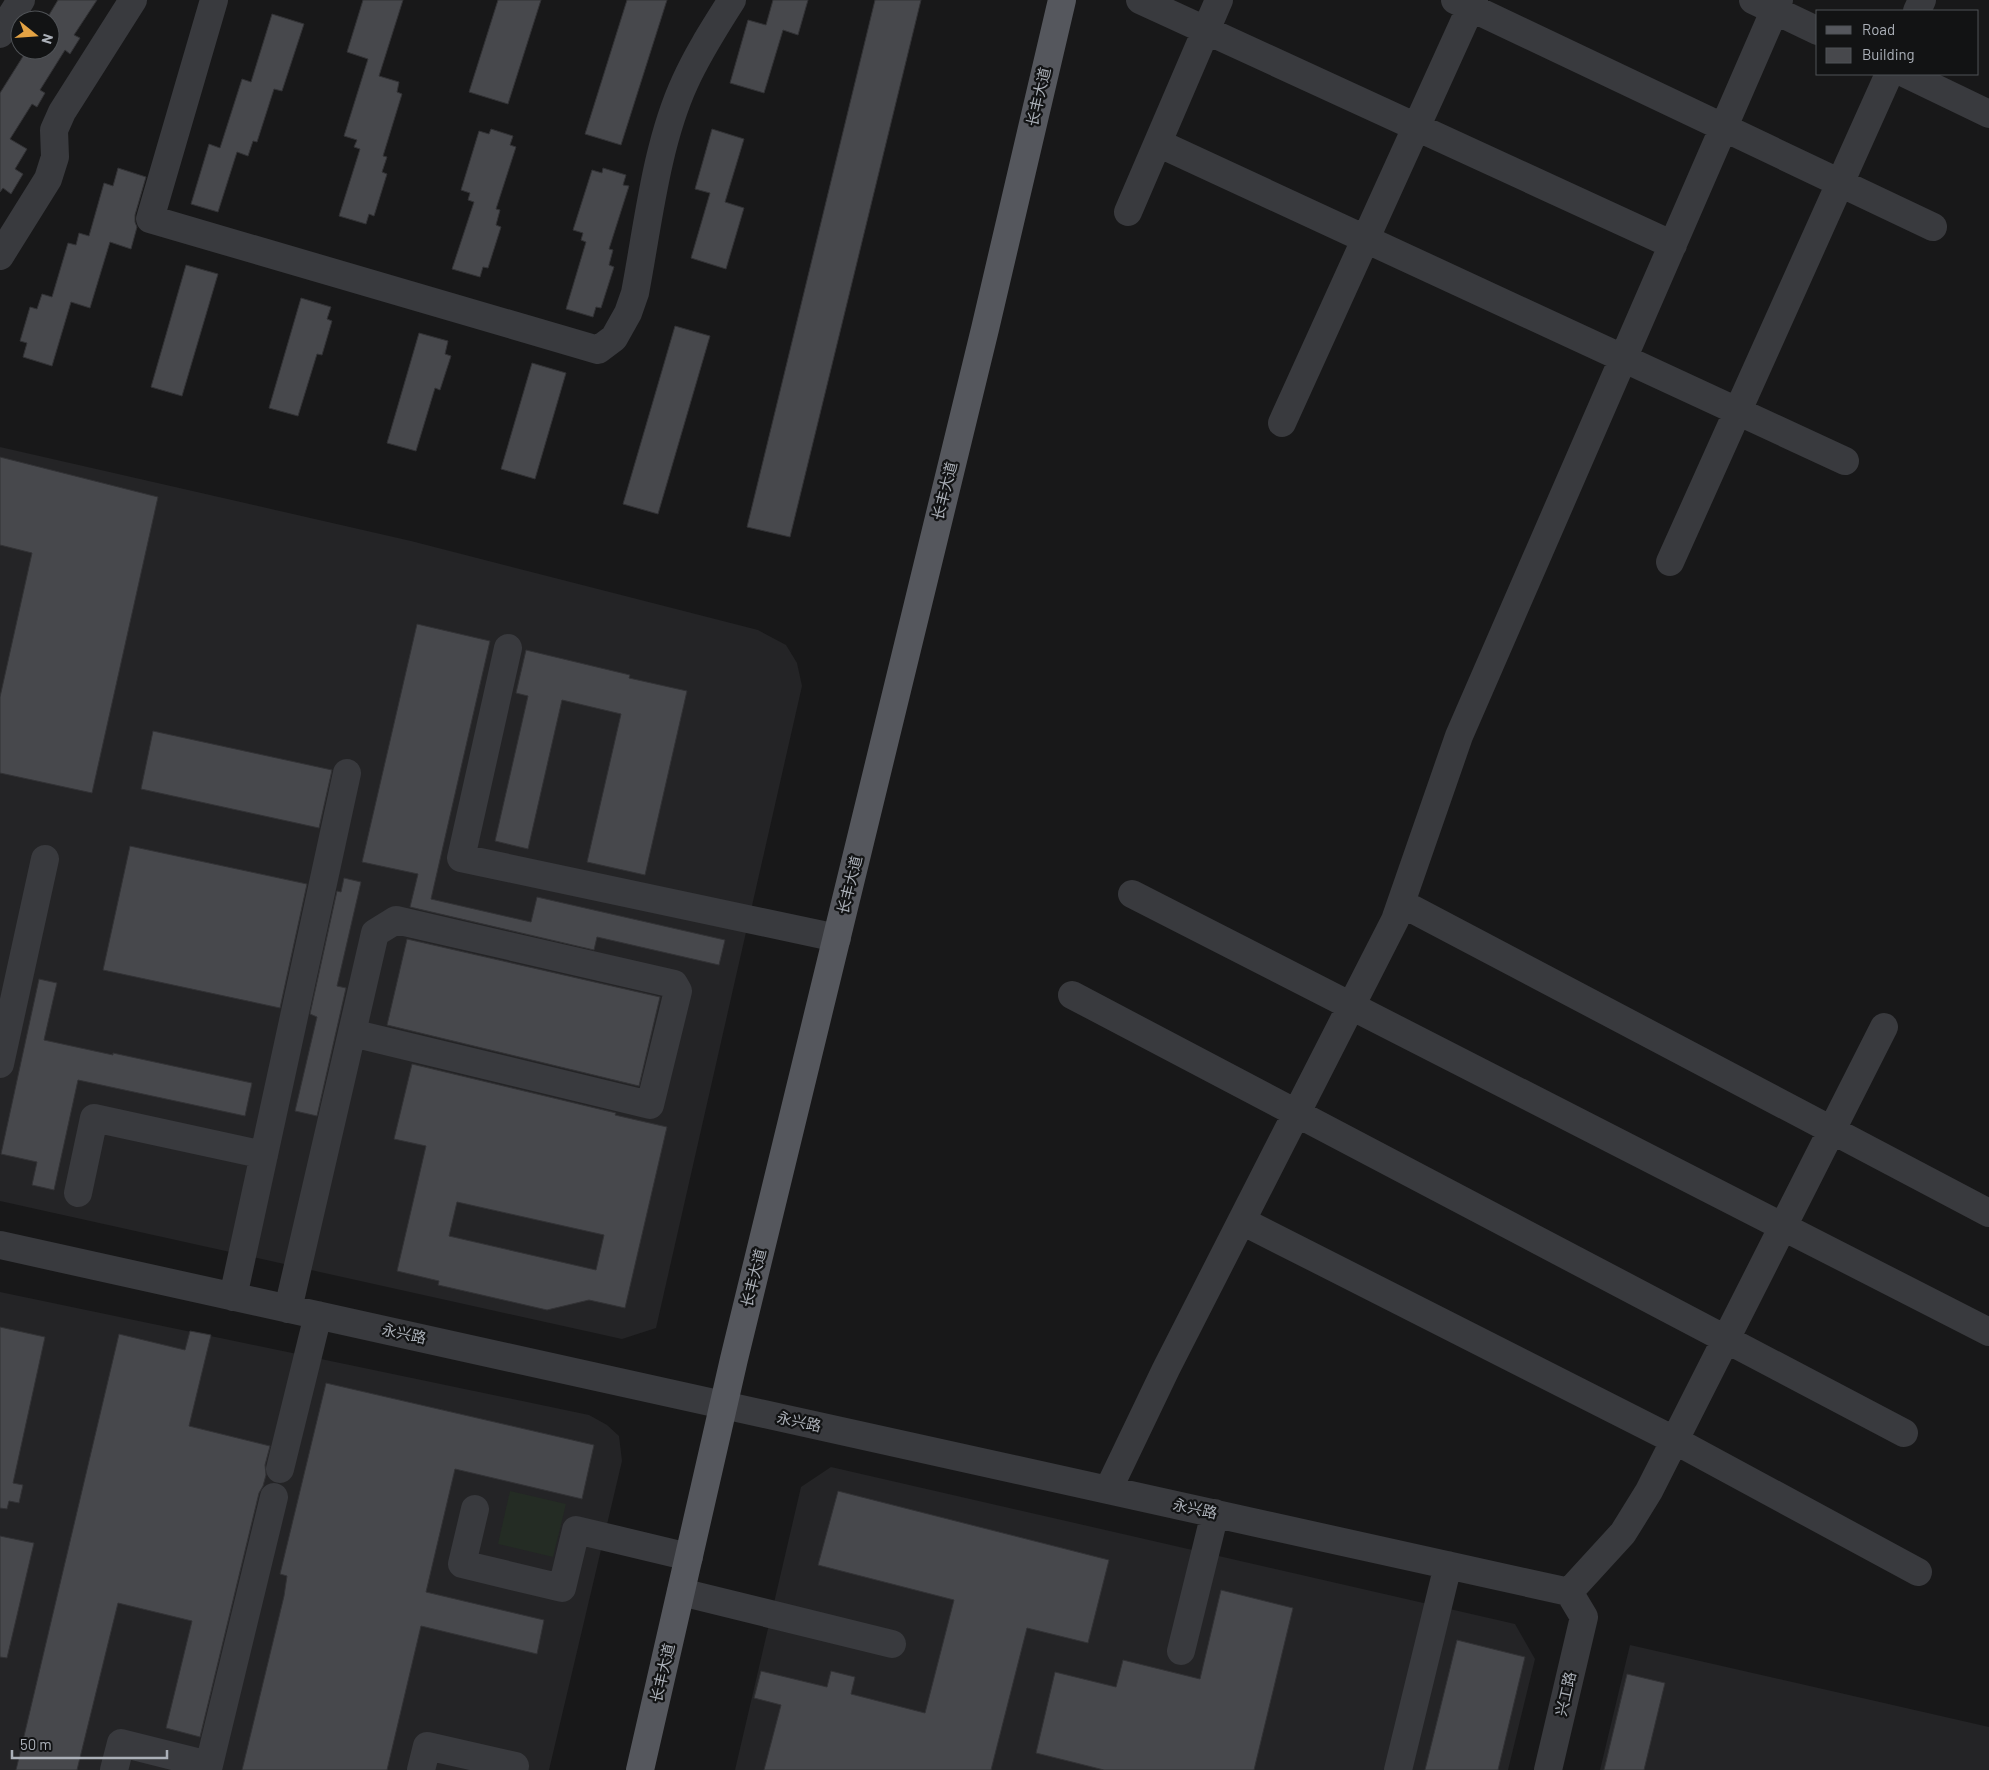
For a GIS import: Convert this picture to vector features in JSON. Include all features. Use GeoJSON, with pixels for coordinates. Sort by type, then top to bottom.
{"type":"FeatureCollection","features":[{"type":"Feature","properties":{"kind":"main road","name":"长丰大道"},"geometry":{"type":"LineString","coordinates":[[640,1770],[724,1405],[985,329],[1062,0]]}},
{"type":"Feature","properties":{"kind":"street"},"geometry":{"type":"LineString","coordinates":[[0,34],[21,0]]}},
{"type":"Feature","properties":{"kind":"street"},"geometry":{"type":"LineString","coordinates":[[0,256],[48,179],[55,157],[54,130],[62,112],[133,0]]}},
{"type":"Feature","properties":{"kind":"street"},"geometry":{"type":"LineString","coordinates":[[214,0],[150,219],[598,350],[614,338],[628,314],[635,293],[660,161],[671,119],[684,83],[700,52],[732,0]]}},
{"type":"Feature","properties":{"kind":"street"},"geometry":{"type":"LineString","coordinates":[[1140,0],[1673,245]]}},
{"type":"Feature","properties":{"kind":"street"},"geometry":{"type":"LineString","coordinates":[[1128,212],[1219,0]]}},
{"type":"Feature","properties":{"kind":"street"},"geometry":{"type":"LineString","coordinates":[[1282,423],[1416,127],[1467,2],[1933,227]]}},
{"type":"Feature","properties":{"kind":"street"},"geometry":{"type":"LineString","coordinates":[[1108,1490],[1395,920],[1459,736],[1724,127],[1768,3],[1816,30]]}},
{"type":"Feature","properties":{"kind":"street"},"geometry":{"type":"LineString","coordinates":[[1670,562],[1889,75]]}},
{"type":"Feature","properties":{"kind":"street"},"geometry":{"type":"LineString","coordinates":[[1908,75],[1989,114]]}},
{"type":"Feature","properties":{"kind":"street"},"geometry":{"type":"LineString","coordinates":[[1158,143],[1845,461]]}},
{"type":"Feature","properties":{"kind":"street"},"geometry":{"type":"LineString","coordinates":[[508,648],[461,858],[837,938]]}},
{"type":"Feature","properties":{"kind":"street"},"geometry":{"type":"LineString","coordinates":[[233,1296],[347,773]]}},
{"type":"Feature","properties":{"kind":"street"},"geometry":{"type":"LineString","coordinates":[[0,1064],[45,859]]}},
{"type":"Feature","properties":{"kind":"street"},"geometry":{"type":"LineString","coordinates":[[1132,894],[1989,1332]]}},
{"type":"Feature","properties":{"kind":"street"},"geometry":{"type":"LineString","coordinates":[[1401,903],[1989,1213]]}},
{"type":"Feature","properties":{"kind":"street"},"geometry":{"type":"LineString","coordinates":[[288,1309],[375,933],[396,920],[674,984],[678,991],[650,1105],[352,1033]]}},
{"type":"Feature","properties":{"kind":"street"},"geometry":{"type":"LineString","coordinates":[[1072,995],[1904,1433]]}},
{"type":"Feature","properties":{"kind":"street"},"geometry":{"type":"LineString","coordinates":[[1570,1592],[1623,1533],[1649,1491],[1884,1027]]}},
{"type":"Feature","properties":{"kind":"street"},"geometry":{"type":"LineString","coordinates":[[78,1193],[94,1118],[264,1155]]}},
{"type":"Feature","properties":{"kind":"street"},"geometry":{"type":"LineString","coordinates":[[1242,1221],[1674,1440],[1918,1572]]}},
{"type":"Feature","properties":{"kind":"street","name":"永兴路"},"geometry":{"type":"LineString","coordinates":[[0,1245],[1570,1592]]}},
{"type":"Feature","properties":{"kind":"street"},"geometry":{"type":"LineString","coordinates":[[280,1469],[318,1315]]}},
{"type":"Feature","properties":{"kind":"street"},"geometry":{"type":"LineString","coordinates":[[114,1770],[121,1743],[209,1764],[274,1496]]}},
{"type":"Feature","properties":{"kind":"street"},"geometry":{"type":"LineString","coordinates":[[475,1509],[462,1564],[562,1588],[576,1530],[689,1557]]}},
{"type":"Feature","properties":{"kind":"street"},"geometry":{"type":"LineString","coordinates":[[1181,1651],[1215,1513]]}},
{"type":"Feature","properties":{"kind":"street"},"geometry":{"type":"LineString","coordinates":[[1398,1770],[1448,1565]]}},
{"type":"Feature","properties":{"kind":"street"},"geometry":{"type":"LineString","coordinates":[[681,1592],[892,1644]]}},
{"type":"Feature","properties":{"kind":"street","name":"兴工路"},"geometry":{"type":"LineString","coordinates":[[1548,1770],[1584,1617],[1570,1592]]}},
{"type":"Feature","properties":{"kind":"street"},"geometry":{"type":"LineString","coordinates":[[421,1770],[427,1746],[515,1766],[514,1770]]}},
{"type":"Feature","properties":{"kind":"shaded area"},"geometry":{"type":"Polygon","coordinates":[[[0,447],[411,541],[758,630],[786,645],[797,663],[802,686],[656,1328],[622,1339],[0,1201],[0,447]]]}},
{"type":"Feature","properties":{"kind":"shaded area"},"geometry":{"type":"Polygon","coordinates":[[[0,1292],[589,1415],[607,1425],[619,1436],[622,1461],[549,1770],[0,1770],[0,1292]]]}},
{"type":"Feature","properties":{"kind":"shaded area"},"geometry":{"type":"Polygon","coordinates":[[[831,1467],[1515,1624],[1535,1659],[1508,1770],[735,1770],[801,1487],[831,1467]]]}},
{"type":"Feature","properties":{"kind":"shaded area"},"geometry":{"type":"Polygon","coordinates":[[[510,1491],[566,1504],[553,1557],[498,1544],[510,1491]]]}},
{"type":"Feature","properties":{"kind":"shaded area"},"geometry":{"type":"Polygon","coordinates":[[[1630,1645],[1989,1727],[1989,1770],[1600,1770],[1630,1645]]]}},
{"type":"Feature","properties":{"kind":"building"},"geometry":{"type":"Polygon","coordinates":[[[58,0],[97,0],[74,35],[80,38],[70,54],[65,50],[60,58],[60,10],[52,10],[58,0]]]}},
{"type":"Feature","properties":{"kind":"building"},"geometry":{"type":"Polygon","coordinates":[[[363,0],[403,0],[379,76],[399,82],[397,92],[402,94],[383,156],[387,157],[382,172],[387,174],[374,216],[369,214],[366,224],[339,216],[360,149],[354,147],[357,140],[344,136],[368,59],[347,52],[363,0]]]}},
{"type":"Feature","properties":{"kind":"building"},"geometry":{"type":"Polygon","coordinates":[[[498,0],[541,0],[508,104],[469,92],[498,0]]]}},
{"type":"Feature","properties":{"kind":"building"},"geometry":{"type":"Polygon","coordinates":[[[627,0],[667,0],[621,145],[585,134],[627,0]]]}},
{"type":"Feature","properties":{"kind":"building"},"geometry":{"type":"Polygon","coordinates":[[[773,0],[808,0],[798,35],[783,30],[764,93],[730,83],[748,20],[766,25],[773,0]]]}},
{"type":"Feature","properties":{"kind":"building"},"geometry":{"type":"Polygon","coordinates":[[[875,0],[921,0],[790,537],[747,527],[875,0]]]}},
{"type":"Feature","properties":{"kind":"building"},"geometry":{"type":"Polygon","coordinates":[[[272,14],[304,24],[282,91],[274,89],[257,142],[253,141],[248,156],[237,152],[218,212],[191,204],[209,144],[220,148],[242,79],[251,82],[272,14]]]}},
{"type":"Feature","properties":{"kind":"building"},"geometry":{"type":"Polygon","coordinates":[[[21,60],[59,60],[40,90],[45,93],[37,107],[32,104],[10,139],[27,149],[15,169],[23,174],[11,194],[3,188],[0,192],[0,93],[21,60]]]}},
{"type":"Feature","properties":{"kind":"building"},"geometry":{"type":"Polygon","coordinates":[[[491,129],[513,136],[510,145],[516,147],[496,209],[500,210],[496,225],[501,227],[488,268],[483,267],[480,277],[452,269],[474,202],[468,200],[470,193],[461,190],[479,131],[489,134],[491,129]]]}},
{"type":"Feature","properties":{"kind":"building"},"geometry":{"type":"Polygon","coordinates":[[[712,129],[744,139],[725,202],[744,208],[726,269],[691,258],[710,193],[695,189],[712,129]]]}},
{"type":"Feature","properties":{"kind":"building"},"geometry":{"type":"Polygon","coordinates":[[[118,168],[146,177],[135,215],[137,227],[131,249],[110,242],[90,308],[71,302],[52,366],[23,357],[27,343],[20,341],[30,307],[37,309],[42,294],[52,297],[68,243],[76,245],[79,233],[89,236],[104,183],[113,186],[118,168]]]}},
{"type":"Feature","properties":{"kind":"building"},"geometry":{"type":"Polygon","coordinates":[[[603,168],[626,175],[623,185],[629,186],[609,249],[613,250],[609,265],[614,267],[601,308],[596,307],[593,317],[566,309],[586,242],[581,240],[583,233],[573,230],[592,170],[602,173],[603,168]]]}},
{"type":"Feature","properties":{"kind":"building"},"geometry":{"type":"Polygon","coordinates":[[[186,265],[218,274],[182,396],[151,387],[186,265]]]}},
{"type":"Feature","properties":{"kind":"building"},"geometry":{"type":"Polygon","coordinates":[[[301,298],[331,307],[327,319],[332,321],[322,355],[317,354],[298,416],[269,408],[301,298]]]}},
{"type":"Feature","properties":{"kind":"building"},"geometry":{"type":"Polygon","coordinates":[[[675,326],[710,336],[658,514],[623,504],[675,326]]]}},
{"type":"Feature","properties":{"kind":"building"},"geometry":{"type":"Polygon","coordinates":[[[419,333],[448,341],[445,354],[451,356],[440,390],[435,388],[416,451],[387,443],[419,333]]]}},
{"type":"Feature","properties":{"kind":"building"},"geometry":{"type":"Polygon","coordinates":[[[532,363],[566,373],[535,479],[501,469],[532,363]]]}},
{"type":"Feature","properties":{"kind":"building"},"geometry":{"type":"Polygon","coordinates":[[[0,457],[158,497],[92,793],[0,773],[0,697],[32,553],[0,545],[0,457]]]}},
{"type":"Feature","properties":{"kind":"building"},"geometry":{"type":"Polygon","coordinates":[[[417,624],[490,641],[431,899],[531,922],[537,897],[725,940],[719,965],[597,937],[594,950],[410,907],[418,874],[362,862],[417,624]]]}},
{"type":"Feature","properties":{"kind":"building"},"geometry":{"type":"Polygon","coordinates":[[[526,650],[630,675],[629,678],[687,691],[645,875],[587,862],[621,714],[562,700],[528,849],[495,841],[528,696],[516,693],[526,650]]]}},
{"type":"Feature","properties":{"kind":"building"},"geometry":{"type":"Polygon","coordinates":[[[153,731],[332,770],[319,828],[141,789],[153,731]]]}},
{"type":"Feature","properties":{"kind":"building"},"geometry":{"type":"Polygon","coordinates":[[[130,846],[307,884],[280,1008],[103,970],[130,846]]]}},
{"type":"Feature","properties":{"kind":"building"},"geometry":{"type":"Polygon","coordinates":[[[344,878],[361,882],[337,986],[346,988],[317,1116],[295,1111],[317,1017],[310,1014],[337,891],[341,892],[344,878]]]}},
{"type":"Feature","properties":{"kind":"building"},"geometry":{"type":"Polygon","coordinates":[[[407,939],[660,997],[639,1086],[387,1025],[407,939]]]}},
{"type":"Feature","properties":{"kind":"building"},"geometry":{"type":"Polygon","coordinates":[[[39,979],[57,983],[44,1040],[252,1083],[245,1116],[78,1080],[54,1190],[32,1185],[37,1162],[1,1154],[39,979]]]}},
{"type":"Feature","properties":{"kind":"building"},"geometry":{"type":"Polygon","coordinates":[[[412,1064],[667,1127],[625,1308],[589,1300],[547,1310],[438,1285],[439,1281],[397,1271],[426,1146],[394,1139],[412,1064]],[[457,1202],[449,1236],[596,1270],[604,1235],[457,1202]]]}},
{"type":"Feature","properties":{"kind":"building"},"geometry":{"type":"Polygon","coordinates":[[[0,1327],[45,1337],[13,1483],[23,1485],[19,1503],[9,1501],[7,1509],[0,1508],[0,1327]]]}},
{"type":"Feature","properties":{"kind":"building"},"geometry":{"type":"Polygon","coordinates":[[[190,1331],[211,1335],[189,1426],[270,1446],[265,1465],[266,1475],[259,1493],[200,1737],[166,1728],[192,1621],[118,1603],[77,1770],[16,1770],[119,1334],[185,1350],[190,1331]]]}},
{"type":"Feature","properties":{"kind":"building"},"geometry":{"type":"Polygon","coordinates":[[[326,1383],[594,1445],[582,1499],[455,1469],[426,1592],[544,1620],[537,1654],[421,1626],[387,1770],[242,1770],[284,1596],[287,1576],[280,1574],[326,1383]]]}},
{"type":"Feature","properties":{"kind":"building"},"geometry":{"type":"Polygon","coordinates":[[[838,1491],[1109,1560],[1088,1643],[1027,1628],[991,1770],[764,1770],[781,1705],[754,1698],[761,1671],[827,1687],[831,1671],[855,1677],[851,1694],[925,1713],[954,1600],[818,1565],[838,1491]]]}},
{"type":"Feature","properties":{"kind":"building"},"geometry":{"type":"Polygon","coordinates":[[[0,1536],[34,1543],[7,1658],[0,1657],[0,1536]]]}},
{"type":"Feature","properties":{"kind":"building"},"geometry":{"type":"Polygon","coordinates":[[[1221,1590],[1293,1608],[1254,1770],[1104,1770],[1036,1753],[1055,1672],[1116,1687],[1123,1660],[1200,1679],[1221,1590]]]}},
{"type":"Feature","properties":{"kind":"building"},"geometry":{"type":"Polygon","coordinates":[[[1457,1640],[1525,1657],[1498,1770],[1425,1770],[1457,1640]]]}},
{"type":"Feature","properties":{"kind":"building"},"geometry":{"type":"Polygon","coordinates":[[[1627,1674],[1665,1683],[1644,1770],[1604,1770],[1627,1674]]]}}]}
